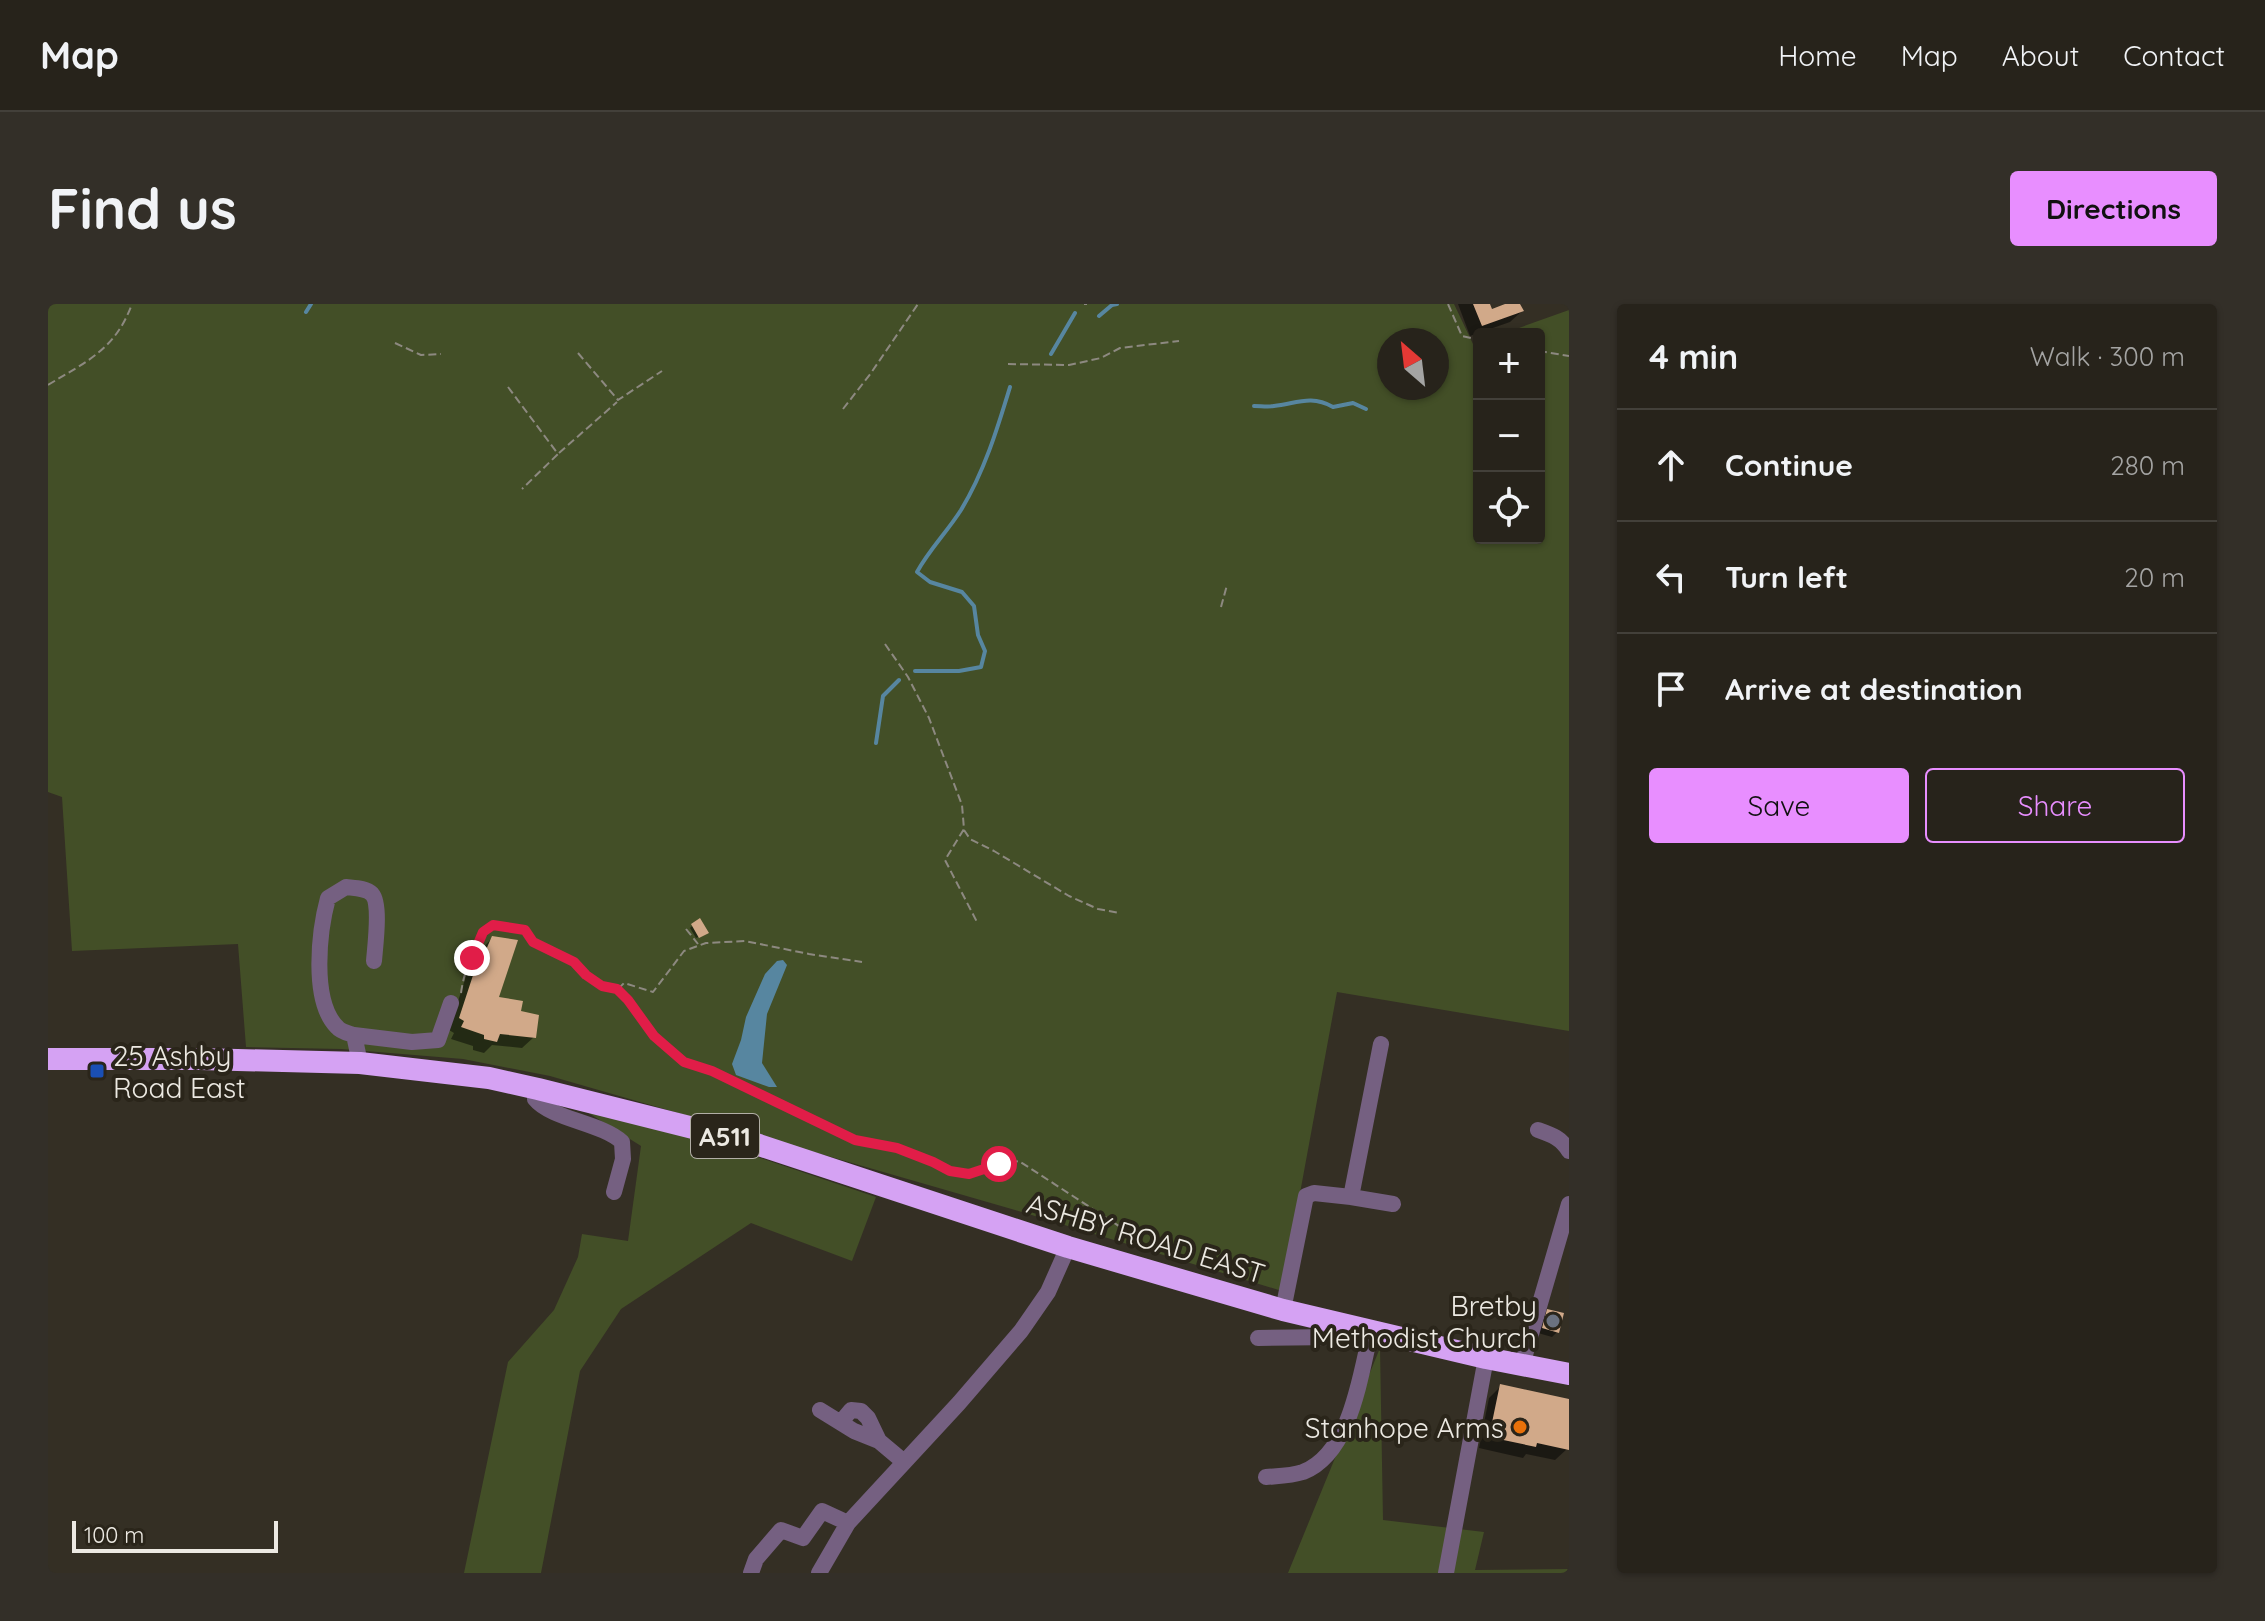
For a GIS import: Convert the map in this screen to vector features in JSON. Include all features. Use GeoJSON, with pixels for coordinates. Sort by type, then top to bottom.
{"type":"FeatureCollection","features":[{"type":"Feature","properties":{"kind":"highway","name":"ASHBY ROAD EAST"},"geometry":{"type":"LineString","coordinates":[[48,1059],[360,1063],[489,1078],[753,1143],[1068,1247],[1283,1310],[1486,1358],[1569,1374]]}},
{"type":"Feature","properties":{"kind":"street"},"geometry":{"type":"LineString","coordinates":[[374,961],[376,904],[373,895],[346,887],[328,898],[323,914],[319,981],[327,1012],[338,1030],[412,1042],[438,1040],[456,999]]}},
{"type":"Feature","properties":{"kind":"street"},"geometry":{"type":"LineString","coordinates":[[354,1035],[360,1063]]}},
{"type":"Feature","properties":{"kind":"street"},"geometry":{"type":"LineString","coordinates":[[1351,1197],[1381,1044]]}},
{"type":"Feature","properties":{"kind":"street"},"geometry":{"type":"LineString","coordinates":[[538,1089],[535,1099],[541,1108],[613,1134],[622,1142],[623,1159],[614,1192]]}},
{"type":"Feature","properties":{"kind":"street"},"geometry":{"type":"LineString","coordinates":[[1538,1130],[1556,1136],[1569,1151]]}},
{"type":"Feature","properties":{"kind":"street"},"geometry":{"type":"LineString","coordinates":[[1283,1310],[1306,1196],[1314,1193],[1393,1204]]}},
{"type":"Feature","properties":{"kind":"street"},"geometry":{"type":"LineString","coordinates":[[1522,1365],[1569,1204]]}},
{"type":"Feature","properties":{"kind":"street"},"geometry":{"type":"LineString","coordinates":[[819,1573],[848,1523],[1021,1331],[1048,1292],[1068,1247]]}},
{"type":"Feature","properties":{"kind":"street"},"geometry":{"type":"LineString","coordinates":[[1258,1338],[1337,1337],[1367,1331],[1352,1405],[1337,1443],[1315,1465],[1301,1472],[1266,1477]]}},
{"type":"Feature","properties":{"kind":"street"},"geometry":{"type":"LineString","coordinates":[[1446,1573],[1486,1358]]}},
{"type":"Feature","properties":{"kind":"street"},"geometry":{"type":"LineString","coordinates":[[820,1410],[854,1431],[879,1441],[904,1462]]}},
{"type":"Feature","properties":{"kind":"street"},"geometry":{"type":"LineString","coordinates":[[751,1573],[756,1559],[781,1530],[803,1538],[822,1511],[848,1523]]}},
{"type":"Feature","properties":{"kind":"path"},"geometry":{"type":"LineString","coordinates":[[48,385],[105,349],[126,321],[132,304]]}},
{"type":"Feature","properties":{"kind":"path"},"geometry":{"type":"LineString","coordinates":[[843,409],[918,304]]}},
{"type":"Feature","properties":{"kind":"path"},"geometry":{"type":"LineString","coordinates":[[1448,304],[1462,336],[1473,339]]}},
{"type":"Feature","properties":{"kind":"path"},"geometry":{"type":"LineString","coordinates":[[1008,364],[1069,365],[1101,358],[1120,348],[1179,341]]}},
{"type":"Feature","properties":{"kind":"path"},"geometry":{"type":"LineString","coordinates":[[395,343],[421,355],[441,354]]}},
{"type":"Feature","properties":{"kind":"path"},"geometry":{"type":"LineString","coordinates":[[1545,352],[1569,356]]}},
{"type":"Feature","properties":{"kind":"path"},"geometry":{"type":"LineString","coordinates":[[578,353],[618,400]]}},
{"type":"Feature","properties":{"kind":"path"},"geometry":{"type":"LineString","coordinates":[[522,489],[618,400],[662,371]]}},
{"type":"Feature","properties":{"kind":"path"},"geometry":{"type":"LineString","coordinates":[[508,387],[558,454]]}},
{"type":"Feature","properties":{"kind":"path"},"geometry":{"type":"LineString","coordinates":[[1221,607],[1227,585]]}},
{"type":"Feature","properties":{"kind":"path"},"geometry":{"type":"LineString","coordinates":[[885,644],[908,677],[929,718],[962,805],[964,829],[970,839],[1069,896],[1098,909],[1120,913]]}},
{"type":"Feature","properties":{"kind":"path"},"geometry":{"type":"LineString","coordinates":[[964,829],[945,860],[977,922]]}},
{"type":"Feature","properties":{"kind":"path"},"geometry":{"type":"LineString","coordinates":[[456,999],[483,932],[493,925],[525,930],[533,942],[574,962],[602,986],[617,989],[654,1036],[684,1062],[712,1071],[855,1140],[897,1148],[950,1171],[969,1174],[1019,1161],[1122,1228]]}},
{"type":"Feature","properties":{"kind":"path"},"geometry":{"type":"LineString","coordinates":[[686,929],[698,944]]}},
{"type":"Feature","properties":{"kind":"path"},"geometry":{"type":"LineString","coordinates":[[617,989],[624,983],[653,992],[684,951],[706,943],[745,941],[862,962]]}},
{"type":"Feature","properties":{"kind":"green space"},"geometry":{"type":"Polygon","coordinates":[[[48,304],[1454,304],[1473,344],[1473,544],[1545,544],[1545,328],[1519,328],[1569,310],[1569,1031],[1337,992],[1282,1291],[1015,1210],[550,1076],[463,1059],[341,1049],[246,1047],[238,944],[72,951],[62,797],[48,792],[48,304]]]}},
{"type":"Feature","properties":{"kind":"green space"},"geometry":{"type":"Polygon","coordinates":[[[579,1107],[728,1147],[876,1197],[852,1261],[751,1223],[621,1309],[580,1371],[541,1573],[464,1573],[508,1362],[554,1310],[578,1257],[582,1234],[628,1241],[641,1146],[579,1107]]]}},
{"type":"Feature","properties":{"kind":"green space"},"geometry":{"type":"Polygon","coordinates":[[[1380,1348],[1383,1520],[1484,1532],[1475,1570],[1569,1569],[1569,1573],[1288,1573],[1380,1348]]]}},
{"type":"Feature","properties":{"kind":"water"},"geometry":{"type":"Polygon","coordinates":[[[783,960],[787,965],[767,1014],[762,1063],[777,1087],[769,1087],[736,1075],[732,1064],[746,1017],[765,974],[777,961],[783,960]]]}},
{"type":"Feature","properties":{"kind":"building"},"geometry":{"type":"Polygon","coordinates":[[[1473,304],[1490,304],[1492,309],[1505,304],[1520,304],[1524,311],[1482,326],[1473,304]]]}},
{"type":"Feature","properties":{"kind":"building"},"geometry":{"type":"Polygon","coordinates":[[[700,918],[709,933],[699,938],[691,924],[700,918]]]}},
{"type":"Feature","properties":{"kind":"building"},"geometry":{"type":"Polygon","coordinates":[[[492,936],[518,940],[499,997],[523,1001],[521,1011],[539,1015],[536,1038],[500,1034],[497,1042],[461,1027],[464,1021],[459,1018],[478,960],[482,959],[492,936]]]}},
{"type":"Feature","properties":{"kind":"building","name":"Bretby Methodist Church"},"geometry":{"type":"Polygon","coordinates":[[[1547,1309],[1564,1313],[1559,1333],[1542,1328],[1547,1309]]]}},
{"type":"Feature","properties":{"kind":"building"},"geometry":{"type":"Polygon","coordinates":[[[1500,1384],[1569,1399],[1569,1450],[1489,1437],[1500,1384]]]}},
{"type":"Feature","properties":{"kind":"waterway"},"geometry":{"type":"LineString","coordinates":[[306,312],[311,304]]}},
{"type":"Feature","properties":{"kind":"waterway"},"geometry":{"type":"LineString","coordinates":[[1099,316],[1117,304]]}},
{"type":"Feature","properties":{"kind":"waterway"},"geometry":{"type":"LineString","coordinates":[[1051,354],[1075,313]]}},
{"type":"Feature","properties":{"kind":"waterway"},"geometry":{"type":"LineString","coordinates":[[915,671],[959,671],[981,667],[985,651],[978,635],[974,606],[962,592],[930,582],[917,572],[956,518],[977,481],[1010,387]]}},
{"type":"Feature","properties":{"kind":"waterway"},"geometry":{"type":"LineString","coordinates":[[1254,406],[1311,401],[1333,407],[1353,403],[1366,409]]}},
{"type":"Feature","properties":{"kind":"waterway"},"geometry":{"type":"LineString","coordinates":[[876,743],[883,696],[899,680]]}},
{"type":"Feature","properties":{"kind":"place","name":"25 Ashby Road East"},"geometry":{"type":"Point","coordinates":[97,1071]}},
{"type":"Feature","properties":{"kind":"place","name":"Bretby Methodist Church"},"geometry":{"type":"Point","coordinates":[1553,1321]}},
{"type":"Feature","properties":{"kind":"place","name":"Stanhope Arms"},"geometry":{"type":"Point","coordinates":[1520,1427]}},
{"type":"Feature","properties":{"kind":"route"},"geometry":{"type":"LineString","coordinates":[[472,958],[483,932],[493,925],[525,930],[533,942],[574,962],[602,986],[617,989],[654,1036],[684,1062],[712,1071],[855,1140],[897,1148],[950,1171],[969,1174],[999,1164]]}}]}
